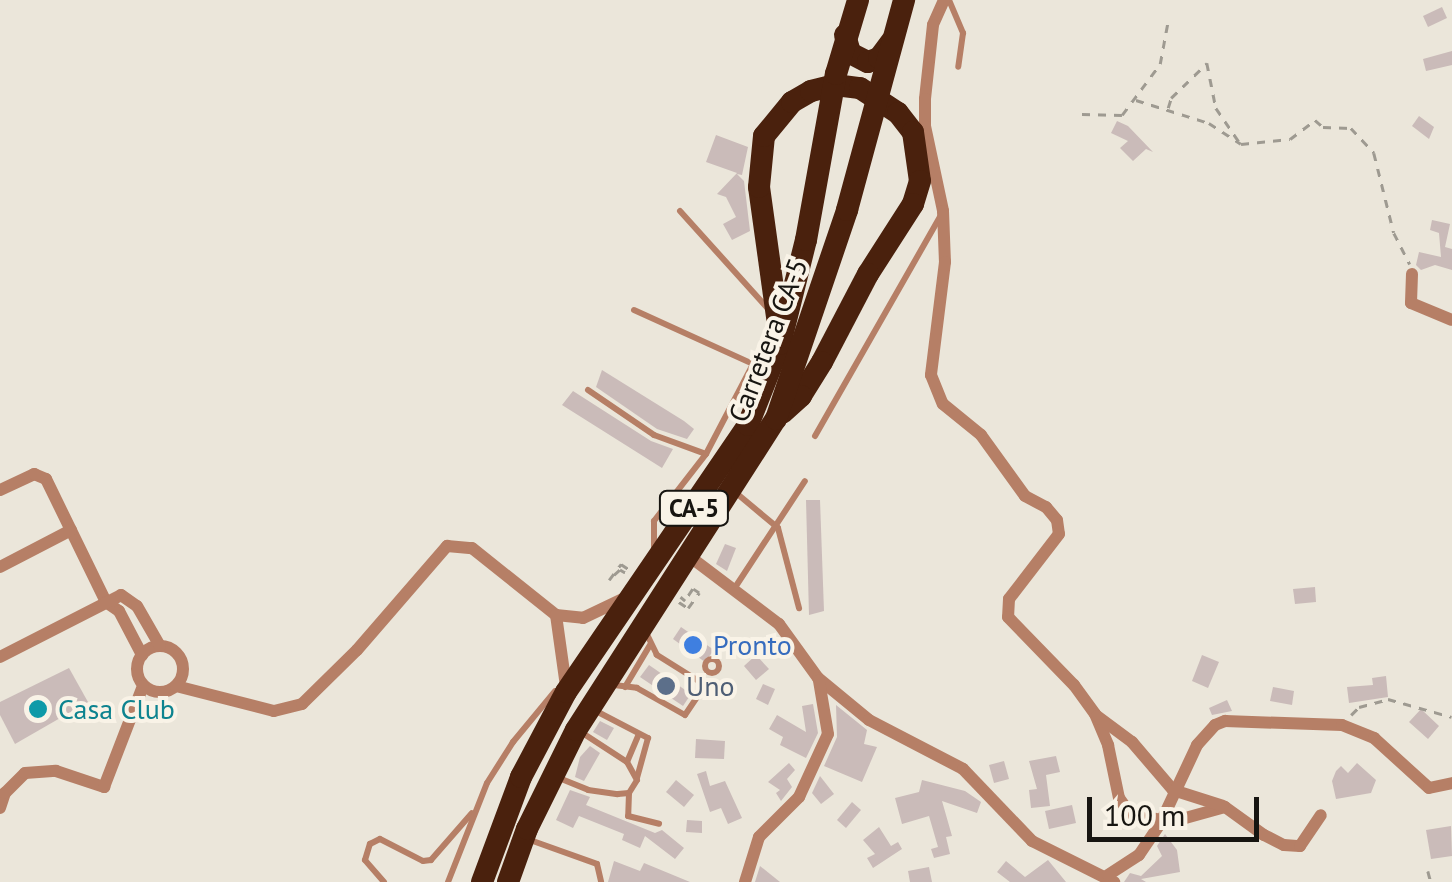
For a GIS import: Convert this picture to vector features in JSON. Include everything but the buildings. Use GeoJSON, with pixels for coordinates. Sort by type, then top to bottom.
{"type":"FeatureCollection","features":[{"type":"Feature","properties":{"kind":"highway","name":"Carretera CA-5"},"geometry":{"type":"LineString","coordinates":[[482,882],[521,777],[566,686],[655,565],[748,424],[780,344],[806,240],[836,74],[858,0]]}},
{"type":"Feature","properties":{"kind":"highway","name":"Carretera CA-5"},"geometry":{"type":"LineString","coordinates":[[508,882],[524,838],[589,707],[614,685],[689,556],[776,419],[811,324],[884,82],[904,0]]}},
{"type":"Feature","properties":{"kind":"highway"},"geometry":{"type":"LineString","coordinates":[[845,36],[857,61],[879,58],[892,41]]}},
{"type":"Feature","properties":{"kind":"highway"},"geometry":{"type":"LineString","coordinates":[[776,419],[801,396],[868,274],[914,204],[920,181],[916,119],[860,88],[835,85],[792,102],[764,136],[759,187],[780,344]]}},
{"type":"Feature","properties":{"kind":"street"},"geometry":{"type":"LineString","coordinates":[[947,0],[933,25],[916,119],[943,211],[945,262],[930,375],[943,404],[981,435],[1025,496],[1046,507],[1057,520],[1059,534],[1009,599],[1008,617],[1074,685],[1095,714],[1108,745],[1119,798],[1130,814],[1161,822],[1225,807]]}},
{"type":"Feature","properties":{"kind":"street"},"geometry":{"type":"LineString","coordinates":[[1412,274],[1411,303],[1452,320]]}},
{"type":"Feature","properties":{"kind":"street"},"geometry":{"type":"LineString","coordinates":[[0,490],[40,474],[106,602],[119,611],[142,655]]}},
{"type":"Feature","properties":{"kind":"street"},"geometry":{"type":"LineString","coordinates":[[0,567],[71,530]]}},
{"type":"Feature","properties":{"kind":"street"},"geometry":{"type":"LineString","coordinates":[[143,686],[160,693],[176,686],[274,711],[302,704],[357,650],[447,546],[472,548],[556,615],[584,618],[633,594]]}},
{"type":"Feature","properties":{"kind":"street"},"geometry":{"type":"LineString","coordinates":[[689,556],[779,624],[818,678],[868,720],[963,769],[1032,841],[1086,876],[1111,878],[1140,854],[1161,822],[1172,790],[1198,745],[1226,720],[1342,725],[1374,738],[1429,788],[1452,783]]}},
{"type":"Feature","properties":{"kind":"street"},"geometry":{"type":"LineString","coordinates":[[0,656],[106,602],[128,596],[160,646],[181,660],[183,669],[176,686]]}},
{"type":"Feature","properties":{"kind":"street"},"geometry":{"type":"LineString","coordinates":[[556,615],[566,686]]}},
{"type":"Feature","properties":{"kind":"street"},"geometry":{"type":"LineString","coordinates":[[0,808],[5,793],[25,773],[56,771],[104,786],[143,686],[136,669],[142,655],[160,646]]}},
{"type":"Feature","properties":{"kind":"street"},"geometry":{"type":"LineString","coordinates":[[745,882],[759,837],[798,797],[828,734],[818,678]]}},
{"type":"Feature","properties":{"kind":"street"},"geometry":{"type":"LineString","coordinates":[[1095,714],[1132,742],[1172,790],[1225,807],[1284,845],[1300,846],[1321,815]]}},
{"type":"Feature","properties":{"kind":"lane"},"geometry":{"type":"LineString","coordinates":[[947,0],[963,33],[958,67]]}},
{"type":"Feature","properties":{"kind":"lane"},"geometry":{"type":"LineString","coordinates":[[680,211],[778,318]]}},
{"type":"Feature","properties":{"kind":"lane"},"geometry":{"type":"LineString","coordinates":[[815,436],[943,211]]}},
{"type":"Feature","properties":{"kind":"lane"},"geometry":{"type":"LineString","coordinates":[[634,310],[752,364]]}},
{"type":"Feature","properties":{"kind":"lane"},"geometry":{"type":"LineString","coordinates":[[655,565],[654,521],[706,454],[752,364],[780,344]]}},
{"type":"Feature","properties":{"kind":"lane"},"geometry":{"type":"LineString","coordinates":[[588,390],[654,435],[706,454]]}},
{"type":"Feature","properties":{"kind":"lane"},"geometry":{"type":"LineString","coordinates":[[734,590],[778,528],[805,481]]}},
{"type":"Feature","properties":{"kind":"lane"},"geometry":{"type":"LineString","coordinates":[[732,490],[778,528],[799,608]]}},
{"type":"Feature","properties":{"kind":"lane"},"geometry":{"type":"LineString","coordinates":[[647,634],[657,655],[705,685]]}},
{"type":"Feature","properties":{"kind":"lane"},"geometry":{"type":"LineString","coordinates":[[614,685],[637,688],[685,716],[714,673],[716,661],[706,661],[705,668],[689,675]]}},
{"type":"Feature","properties":{"kind":"lane"},"geometry":{"type":"LineString","coordinates":[[448,882],[476,808],[513,742],[566,686]]}},
{"type":"Feature","properties":{"kind":"lane"},"geometry":{"type":"LineString","coordinates":[[589,707],[649,742],[629,792],[628,816],[659,824]]}},
{"type":"Feature","properties":{"kind":"lane"},"geometry":{"type":"LineString","coordinates":[[576,730],[627,762],[637,780]]}},
{"type":"Feature","properties":{"kind":"lane"},"geometry":{"type":"LineString","coordinates":[[627,762],[639,734]]}},
{"type":"Feature","properties":{"kind":"lane"},"geometry":{"type":"LineString","coordinates":[[553,776],[588,790],[629,792]]}},
{"type":"Feature","properties":{"kind":"lane"},"geometry":{"type":"LineString","coordinates":[[384,882],[365,860],[370,844],[380,839],[431,860],[476,808]]}},
{"type":"Feature","properties":{"kind":"lane"},"geometry":{"type":"LineString","coordinates":[[524,838],[597,864],[601,882]]}},
{"type":"Feature","properties":{"kind":"path"},"geometry":{"type":"LineString","coordinates":[[1082,114],[1120,117],[1136,100],[1160,64],[1168,21]]}},
{"type":"Feature","properties":{"kind":"path"},"geometry":{"type":"LineString","coordinates":[[1168,108],[1172,98],[1206,63],[1216,108],[1241,144]]}},
{"type":"Feature","properties":{"kind":"path"},"geometry":{"type":"LineString","coordinates":[[1136,100],[1209,123],[1241,144],[1290,138],[1315,120],[1323,127],[1350,128],[1374,153],[1394,232],[1412,274]]}},
{"type":"Feature","properties":{"kind":"path"},"geometry":{"type":"LineString","coordinates":[[684,601],[693,589],[699,593],[688,608]]}},
{"type":"Feature","properties":{"kind":"path"},"geometry":{"type":"LineString","coordinates":[[1342,725],[1359,707],[1388,699],[1452,717]]}},
{"type":"Feature","properties":{"kind":"path"},"geometry":{"type":"LineString","coordinates":[[1428,871],[1430,882]]}},
{"type":"Feature","properties":{"kind":"place","name":"Pronto"},"geometry":{"type":"Point","coordinates":[693,645]}},
{"type":"Feature","properties":{"kind":"place","name":"Uno"},"geometry":{"type":"Point","coordinates":[666,686]}},
{"type":"Feature","properties":{"kind":"place","name":"Casa Club"},"geometry":{"type":"Point","coordinates":[38,709]}}]}
